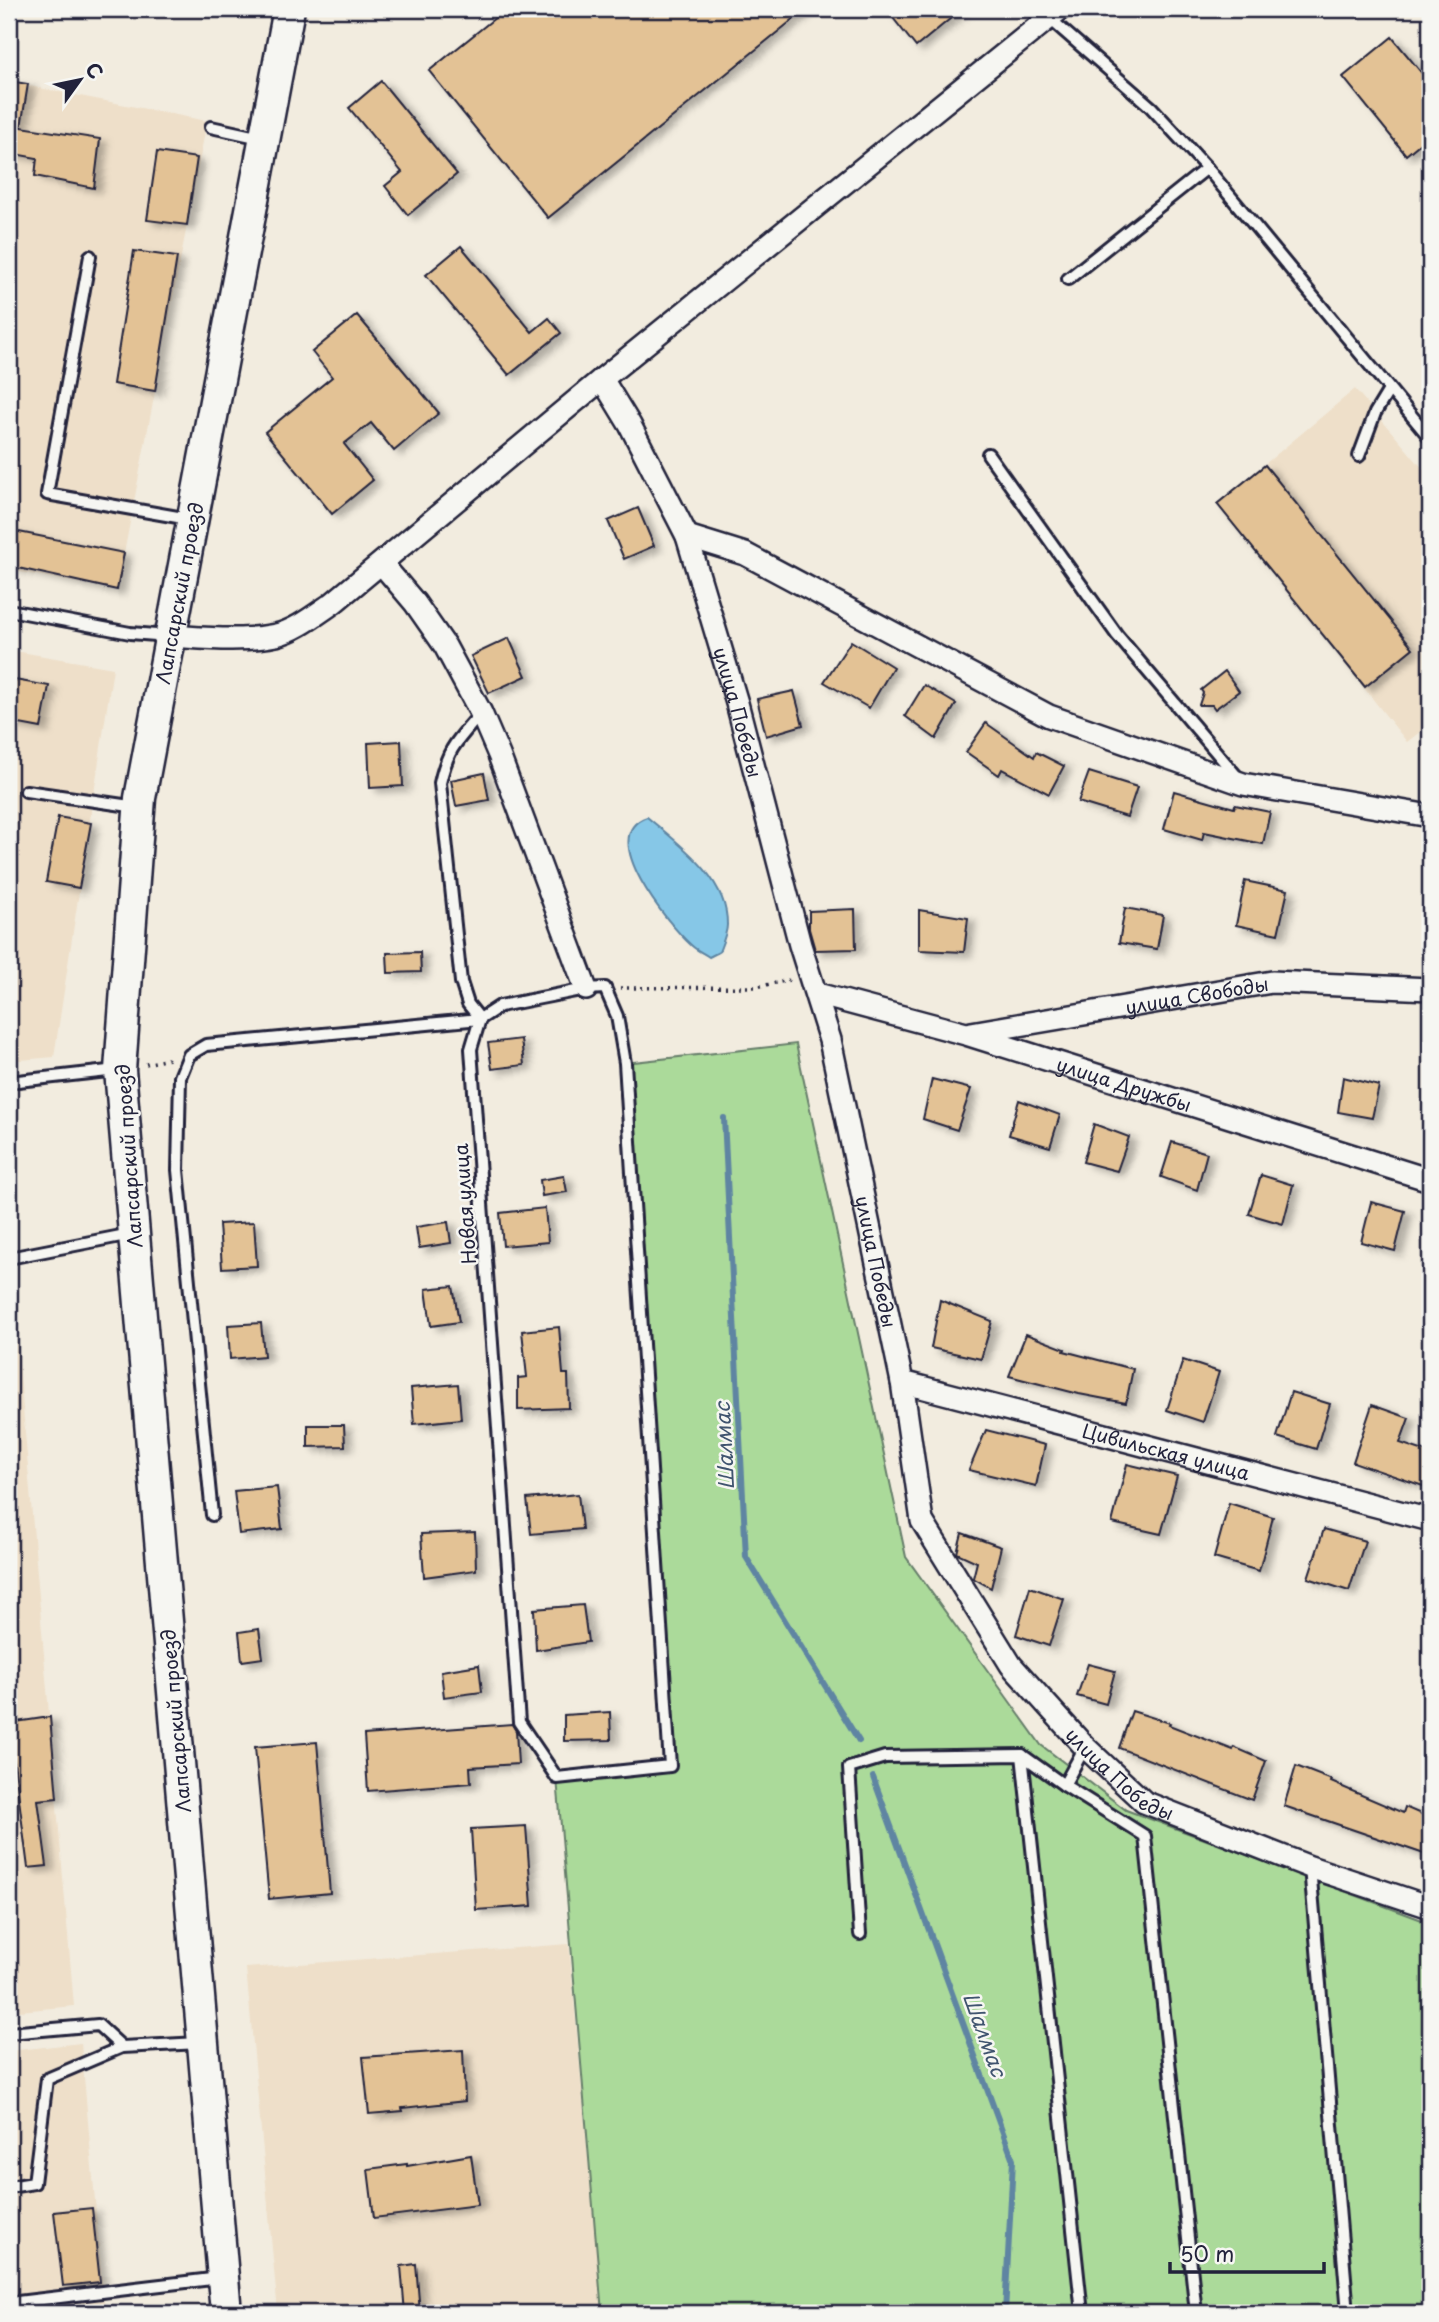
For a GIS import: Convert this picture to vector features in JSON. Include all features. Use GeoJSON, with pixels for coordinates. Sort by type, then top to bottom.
{"type":"FeatureCollection","features":[{"type":"Feature","properties":{"kind":"street","name":"Лапсарский проезд"},"geometry":{"type":"LineString","coordinates":[[226,2313],[120,1070],[140,807],[289,9]]}},
{"type":"Feature","properties":{"kind":"street"},"geometry":{"type":"LineString","coordinates":[[172,636],[233,639],[276,635],[300,625],[333,603],[602,379],[1054,13]]}},
{"type":"Feature","properties":{"kind":"street","name":"улица Победы"},"geometry":{"type":"LineString","coordinates":[[602,379],[630,425],[687,536],[737,703],[830,1040],[902,1382],[922,1521],[1011,1665],[1085,1747],[1144,1802],[1310,1867],[1430,1907]]}},
{"type":"Feature","properties":{"kind":"street"},"geometry":{"type":"LineString","coordinates":[[687,536],[745,554],[1049,716],[1243,784],[1430,816]]}},
{"type":"Feature","properties":{"kind":"street"},"geometry":{"type":"LineString","coordinates":[[382,564],[415,603],[445,646],[481,713],[595,988]]}},
{"type":"Feature","properties":{"kind":"street","name":"улица Свободы"},"geometry":{"type":"LineString","coordinates":[[966,1034],[1272,982],[1430,989]]}},
{"type":"Feature","properties":{"kind":"street","name":"улица Дружбы"},"geometry":{"type":"LineString","coordinates":[[813,985],[1430,1180]]}},
{"type":"Feature","properties":{"kind":"street","name":"Цивильская улица"},"geometry":{"type":"LineString","coordinates":[[902,1382],[1430,1520]]}},
{"type":"Feature","properties":{"kind":"lane"},"geometry":{"type":"LineString","coordinates":[[1054,13],[1151,107],[1206,168],[1430,438]]}},
{"type":"Feature","properties":{"kind":"lane"},"geometry":{"type":"LineString","coordinates":[[211,127],[264,138]]}},
{"type":"Feature","properties":{"kind":"lane"},"geometry":{"type":"LineString","coordinates":[[1068,279],[1206,168]]}},
{"type":"Feature","properties":{"kind":"lane"},"geometry":{"type":"LineString","coordinates":[[90,256],[47,494],[192,519]]}},
{"type":"Feature","properties":{"kind":"lane"},"geometry":{"type":"LineString","coordinates":[[1359,456],[1375,412],[1389,390]]}},
{"type":"Feature","properties":{"kind":"lane"},"geometry":{"type":"LineString","coordinates":[[988,454],[1117,635],[1243,784]]}},
{"type":"Feature","properties":{"kind":"lane"},"geometry":{"type":"LineString","coordinates":[[9,610],[130,633],[172,636]]}},
{"type":"Feature","properties":{"kind":"lane"},"geometry":{"type":"LineString","coordinates":[[480,1019],[468,1004],[461,982],[440,783],[445,759],[452,746],[481,713]]}},
{"type":"Feature","properties":{"kind":"lane"},"geometry":{"type":"LineString","coordinates":[[26,791],[140,807]]}},
{"type":"Feature","properties":{"kind":"lane"},"geometry":{"type":"LineString","coordinates":[[212,1515],[178,1170],[180,1077],[189,1055],[206,1045],[480,1019],[500,1006],[595,988]]}},
{"type":"Feature","properties":{"kind":"lane","name":"Новая улица"},"geometry":{"type":"LineString","coordinates":[[480,1019],[471,1049],[519,1723],[557,1778],[670,1766],[625,1063],[617,1016],[595,988]]}},
{"type":"Feature","properties":{"kind":"lane"},"geometry":{"type":"LineString","coordinates":[[9,1082],[120,1070]]}},
{"type":"Feature","properties":{"kind":"lane"},"geometry":{"type":"LineString","coordinates":[[9,1258],[134,1233]]}},
{"type":"Feature","properties":{"kind":"lane"},"geometry":{"type":"LineString","coordinates":[[1064,1784],[1085,1747]]}},
{"type":"Feature","properties":{"kind":"lane"},"geometry":{"type":"LineString","coordinates":[[1022,1755],[1082,2313]]}},
{"type":"Feature","properties":{"kind":"lane"},"geometry":{"type":"LineString","coordinates":[[860,1934],[849,1768],[885,1757],[1022,1755],[1145,1836],[1196,2313]]}},
{"type":"Feature","properties":{"kind":"lane"},"geometry":{"type":"LineString","coordinates":[[1310,1867],[1348,2313]]}},
{"type":"Feature","properties":{"kind":"lane"},"geometry":{"type":"LineString","coordinates":[[9,2033],[98,2025],[122,2047]]}},
{"type":"Feature","properties":{"kind":"lane"},"geometry":{"type":"LineString","coordinates":[[9,2188],[34,2183],[47,2079],[122,2047],[203,2043]]}},
{"type":"Feature","properties":{"kind":"lane"},"geometry":{"type":"LineString","coordinates":[[9,2303],[223,2278]]}},
{"type":"Feature","properties":{"kind":"path"},"geometry":{"type":"LineString","coordinates":[[595,988],[813,985]]}},
{"type":"Feature","properties":{"kind":"path"},"geometry":{"type":"LineString","coordinates":[[120,1070],[189,1055]]}},
{"type":"Feature","properties":{"kind":"shaded area"},"geometry":{"type":"Polygon","coordinates":[[[9,82],[207,121],[117,590],[9,570],[9,82]]]}},
{"type":"Feature","properties":{"kind":"shaded area"},"geometry":{"type":"Polygon","coordinates":[[[1355,389],[1430,477],[1430,724],[1407,742],[1217,504],[1355,389]]]}},
{"type":"Feature","properties":{"kind":"shaded area"},"geometry":{"type":"Polygon","coordinates":[[[9,650],[113,668],[54,1057],[9,1061],[9,650]]]}},
{"type":"Feature","properties":{"kind":"shaded area"},"geometry":{"type":"Polygon","coordinates":[[[9,1245],[74,2006],[9,2012],[9,1245]]]}},
{"type":"Feature","properties":{"kind":"shaded area"},"geometry":{"type":"Polygon","coordinates":[[[569,1944],[602,2313],[278,2313],[246,1968],[569,1944]]]}},
{"type":"Feature","properties":{"kind":"shaded area"},"geometry":{"type":"Polygon","coordinates":[[[81,2043],[105,2313],[9,2313],[9,2051],[81,2043]]]}},
{"type":"Feature","properties":{"kind":"green space"},"geometry":{"type":"Polygon","coordinates":[[[796,1044],[906,1557],[1041,1745],[1126,1810],[1430,1923],[1430,2313],[602,2313],[557,1778],[669,1766],[625,1063],[796,1044]]]}},
{"type":"Feature","properties":{"kind":"water"},"geometry":{"type":"Polygon","coordinates":[[[647,817],[687,851],[711,877],[719,892],[725,908],[727,928],[719,952],[709,957],[691,945],[667,919],[641,880],[632,860],[628,842],[633,827],[647,817]]]}},
{"type":"Feature","properties":{"kind":"building"},"geometry":{"type":"Polygon","coordinates":[[[506,9],[806,9],[548,218],[429,71],[506,9]]]}},
{"type":"Feature","properties":{"kind":"building"},"geometry":{"type":"Polygon","coordinates":[[[886,9],[962,9],[916,47],[886,9]]]}},
{"type":"Feature","properties":{"kind":"building"},"geometry":{"type":"Polygon","coordinates":[[[1392,37],[1430,83],[1430,135],[1406,155],[1343,77],[1392,37]]]}},
{"type":"Feature","properties":{"kind":"building"},"geometry":{"type":"Polygon","coordinates":[[[9,81],[28,84],[21,127],[100,139],[94,188],[35,176],[37,158],[9,153],[9,81]]]}},
{"type":"Feature","properties":{"kind":"building"},"geometry":{"type":"Polygon","coordinates":[[[381,81],[457,174],[408,215],[385,186],[402,172],[349,108],[381,81]]]}},
{"type":"Feature","properties":{"kind":"building"},"geometry":{"type":"Polygon","coordinates":[[[157,152],[197,158],[187,225],[147,220],[157,152]]]}},
{"type":"Feature","properties":{"kind":"building"},"geometry":{"type":"Polygon","coordinates":[[[461,246],[532,332],[549,318],[561,333],[509,375],[426,275],[461,246]]]}},
{"type":"Feature","properties":{"kind":"building"},"geometry":{"type":"Polygon","coordinates":[[[134,251],[177,257],[155,391],[113,384],[134,251]]]}},
{"type":"Feature","properties":{"kind":"building"},"geometry":{"type":"Polygon","coordinates":[[[357,315],[439,413],[394,451],[371,423],[344,444],[373,480],[332,514],[265,432],[332,377],[312,352],[357,315]]]}},
{"type":"Feature","properties":{"kind":"building"},"geometry":{"type":"Polygon","coordinates":[[[1265,465],[1413,648],[1365,687],[1217,504],[1265,465]]]}},
{"type":"Feature","properties":{"kind":"building"},"geometry":{"type":"Polygon","coordinates":[[[638,508],[654,546],[624,559],[608,521],[638,508]]]}},
{"type":"Feature","properties":{"kind":"building"},"geometry":{"type":"Polygon","coordinates":[[[9,530],[124,553],[117,590],[9,566],[9,530]]]}},
{"type":"Feature","properties":{"kind":"building"},"geometry":{"type":"Polygon","coordinates":[[[509,638],[526,676],[489,693],[471,656],[509,638]]]}},
{"type":"Feature","properties":{"kind":"building"},"geometry":{"type":"Polygon","coordinates":[[[851,641],[893,667],[869,708],[824,682],[851,641]]]}},
{"type":"Feature","properties":{"kind":"building"},"geometry":{"type":"Polygon","coordinates":[[[1225,671],[1239,691],[1215,709],[1212,705],[1199,705],[1203,693],[1201,690],[1225,671]]]}},
{"type":"Feature","properties":{"kind":"building"},"geometry":{"type":"Polygon","coordinates":[[[9,679],[49,686],[41,728],[9,722],[9,679]]]}},
{"type":"Feature","properties":{"kind":"building"},"geometry":{"type":"Polygon","coordinates":[[[924,685],[956,704],[936,739],[905,716],[924,685]]]}},
{"type":"Feature","properties":{"kind":"building"},"geometry":{"type":"Polygon","coordinates":[[[794,691],[803,725],[766,736],[757,699],[794,691]]]}},
{"type":"Feature","properties":{"kind":"building"},"geometry":{"type":"Polygon","coordinates":[[[986,723],[1034,757],[1036,752],[1064,766],[1049,794],[1002,769],[999,775],[966,752],[986,723]]]}},
{"type":"Feature","properties":{"kind":"building"},"geometry":{"type":"Polygon","coordinates":[[[401,741],[403,786],[370,788],[368,743],[401,741]]]}},
{"type":"Feature","properties":{"kind":"building"},"geometry":{"type":"Polygon","coordinates":[[[1089,772],[1137,787],[1127,817],[1078,802],[1089,772]]]}},
{"type":"Feature","properties":{"kind":"building"},"geometry":{"type":"Polygon","coordinates":[[[484,773],[489,800],[456,806],[451,780],[484,773]]]}},
{"type":"Feature","properties":{"kind":"building"},"geometry":{"type":"Polygon","coordinates":[[[1174,791],[1234,808],[1235,805],[1270,812],[1263,844],[1204,832],[1202,840],[1164,829],[1174,791]]]}},
{"type":"Feature","properties":{"kind":"building"},"geometry":{"type":"Polygon","coordinates":[[[58,817],[91,823],[79,888],[46,882],[58,817]]]}},
{"type":"Feature","properties":{"kind":"building"},"geometry":{"type":"Polygon","coordinates":[[[1245,881],[1288,890],[1278,934],[1236,925],[1245,881]]]}},
{"type":"Feature","properties":{"kind":"building"},"geometry":{"type":"Polygon","coordinates":[[[1125,908],[1163,915],[1157,949],[1119,943],[1125,908]]]}},
{"type":"Feature","properties":{"kind":"building"},"geometry":{"type":"Polygon","coordinates":[[[855,909],[856,949],[815,950],[809,929],[809,911],[855,909]]]}},
{"type":"Feature","properties":{"kind":"building"},"geometry":{"type":"Polygon","coordinates":[[[919,910],[968,918],[964,952],[919,950],[919,910]]]}},
{"type":"Feature","properties":{"kind":"building"},"geometry":{"type":"Polygon","coordinates":[[[420,952],[421,972],[388,973],[387,953],[420,952]]]}},
{"type":"Feature","properties":{"kind":"building"},"geometry":{"type":"Polygon","coordinates":[[[521,1039],[524,1065],[492,1069],[488,1043],[521,1039]]]}},
{"type":"Feature","properties":{"kind":"building"},"geometry":{"type":"Polygon","coordinates":[[[1343,1077],[1379,1086],[1372,1118],[1338,1112],[1343,1077]]]}},
{"type":"Feature","properties":{"kind":"building"},"geometry":{"type":"Polygon","coordinates":[[[932,1079],[971,1089],[957,1130],[923,1119],[932,1079]]]}},
{"type":"Feature","properties":{"kind":"building"},"geometry":{"type":"Polygon","coordinates":[[[1019,1100],[1060,1115],[1050,1147],[1009,1135],[1019,1100]]]}},
{"type":"Feature","properties":{"kind":"building"},"geometry":{"type":"Polygon","coordinates":[[[1094,1124],[1129,1137],[1117,1171],[1083,1162],[1094,1124]]]}},
{"type":"Feature","properties":{"kind":"building"},"geometry":{"type":"Polygon","coordinates":[[[1172,1142],[1207,1153],[1197,1190],[1161,1177],[1172,1142]]]}},
{"type":"Feature","properties":{"kind":"building"},"geometry":{"type":"Polygon","coordinates":[[[1261,1175],[1293,1185],[1283,1224],[1249,1214],[1261,1175]]]}},
{"type":"Feature","properties":{"kind":"building"},"geometry":{"type":"Polygon","coordinates":[[[564,1176],[567,1192],[542,1196],[540,1180],[564,1176]]]}},
{"type":"Feature","properties":{"kind":"building"},"geometry":{"type":"Polygon","coordinates":[[[1371,1202],[1405,1211],[1395,1251],[1361,1242],[1371,1202]]]}},
{"type":"Feature","properties":{"kind":"building"},"geometry":{"type":"Polygon","coordinates":[[[545,1208],[548,1242],[503,1246],[500,1213],[545,1208]]]}},
{"type":"Feature","properties":{"kind":"building"},"geometry":{"type":"Polygon","coordinates":[[[254,1222],[257,1266],[222,1268],[219,1224],[254,1222]]]}},
{"type":"Feature","properties":{"kind":"building"},"geometry":{"type":"Polygon","coordinates":[[[448,1222],[451,1243],[419,1248],[416,1227],[448,1222]]]}},
{"type":"Feature","properties":{"kind":"building"},"geometry":{"type":"Polygon","coordinates":[[[453,1286],[459,1322],[431,1326],[426,1289],[453,1286]]]}},
{"type":"Feature","properties":{"kind":"building"},"geometry":{"type":"Polygon","coordinates":[[[940,1300],[992,1321],[981,1359],[931,1348],[940,1300]]]}},
{"type":"Feature","properties":{"kind":"building"},"geometry":{"type":"Polygon","coordinates":[[[261,1323],[264,1356],[230,1359],[228,1325],[261,1323]]]}},
{"type":"Feature","properties":{"kind":"building"},"geometry":{"type":"Polygon","coordinates":[[[559,1327],[563,1374],[568,1374],[569,1408],[518,1410],[518,1378],[527,1377],[522,1331],[559,1327]]]}},
{"type":"Feature","properties":{"kind":"building"},"geometry":{"type":"Polygon","coordinates":[[[1026,1334],[1065,1349],[1064,1351],[1133,1369],[1126,1403],[1009,1376],[1026,1334]]]}},
{"type":"Feature","properties":{"kind":"building"},"geometry":{"type":"Polygon","coordinates":[[[1183,1360],[1219,1372],[1203,1422],[1167,1410],[1183,1360]]]}},
{"type":"Feature","properties":{"kind":"building"},"geometry":{"type":"Polygon","coordinates":[[[458,1384],[461,1419],[414,1424],[411,1388],[458,1384]]]}},
{"type":"Feature","properties":{"kind":"building"},"geometry":{"type":"Polygon","coordinates":[[[1291,1392],[1330,1404],[1316,1449],[1277,1437],[1291,1392]]]}},
{"type":"Feature","properties":{"kind":"building"},"geometry":{"type":"Polygon","coordinates":[[[1372,1405],[1409,1418],[1400,1443],[1430,1453],[1430,1474],[1426,1487],[1353,1462],[1372,1405]]]}},
{"type":"Feature","properties":{"kind":"building"},"geometry":{"type":"Polygon","coordinates":[[[308,1425],[344,1425],[345,1446],[308,1447],[308,1425]]]}},
{"type":"Feature","properties":{"kind":"building"},"geometry":{"type":"Polygon","coordinates":[[[986,1430],[1045,1445],[1036,1486],[969,1470],[986,1430]]]}},
{"type":"Feature","properties":{"kind":"building"},"geometry":{"type":"Polygon","coordinates":[[[1127,1464],[1177,1476],[1161,1534],[1112,1523],[1127,1464]]]}},
{"type":"Feature","properties":{"kind":"building"},"geometry":{"type":"Polygon","coordinates":[[[277,1487],[282,1529],[239,1534],[234,1491],[277,1487]]]}},
{"type":"Feature","properties":{"kind":"building"},"geometry":{"type":"Polygon","coordinates":[[[578,1494],[582,1529],[531,1534],[527,1499],[578,1494]]]}},
{"type":"Feature","properties":{"kind":"building"},"geometry":{"type":"Polygon","coordinates":[[[1229,1503],[1273,1517],[1259,1571],[1214,1558],[1229,1503]]]}},
{"type":"Feature","properties":{"kind":"building"},"geometry":{"type":"Polygon","coordinates":[[[1324,1529],[1365,1541],[1349,1591],[1308,1578],[1324,1529]]]}},
{"type":"Feature","properties":{"kind":"building"},"geometry":{"type":"Polygon","coordinates":[[[475,1532],[476,1570],[424,1577],[421,1534],[475,1532]]]}},
{"type":"Feature","properties":{"kind":"building"},"geometry":{"type":"Polygon","coordinates":[[[962,1533],[1001,1547],[991,1588],[973,1578],[977,1562],[957,1553],[962,1533]]]}},
{"type":"Feature","properties":{"kind":"building"},"geometry":{"type":"Polygon","coordinates":[[[1030,1587],[1064,1599],[1049,1646],[1016,1635],[1030,1587]]]}},
{"type":"Feature","properties":{"kind":"building"},"geometry":{"type":"Polygon","coordinates":[[[583,1605],[588,1642],[536,1650],[534,1609],[583,1605]]]}},
{"type":"Feature","properties":{"kind":"building"},"geometry":{"type":"Polygon","coordinates":[[[259,1629],[263,1658],[242,1661],[239,1632],[259,1629]]]}},
{"type":"Feature","properties":{"kind":"building"},"geometry":{"type":"Polygon","coordinates":[[[1088,1664],[1115,1671],[1106,1704],[1077,1696],[1088,1664]]]}},
{"type":"Feature","properties":{"kind":"building"},"geometry":{"type":"Polygon","coordinates":[[[479,1665],[482,1692],[444,1697],[441,1671],[479,1665]]]}},
{"type":"Feature","properties":{"kind":"building"},"geometry":{"type":"Polygon","coordinates":[[[1132,1711],[1266,1761],[1252,1800],[1119,1748],[1132,1711]]]}},
{"type":"Feature","properties":{"kind":"building"},"geometry":{"type":"Polygon","coordinates":[[[610,1712],[611,1740],[564,1741],[564,1715],[610,1712]]]}},
{"type":"Feature","properties":{"kind":"building"},"geometry":{"type":"Polygon","coordinates":[[[50,1717],[57,1798],[38,1800],[47,1866],[28,1868],[9,1723],[50,1717]]]}},
{"type":"Feature","properties":{"kind":"building"},"geometry":{"type":"Polygon","coordinates":[[[512,1724],[516,1731],[518,1764],[470,1767],[471,1783],[368,1791],[364,1735],[512,1724]]]}},
{"type":"Feature","properties":{"kind":"building"},"geometry":{"type":"Polygon","coordinates":[[[317,1742],[330,1893],[269,1899],[255,1747],[317,1742]]]}},
{"type":"Feature","properties":{"kind":"building"},"geometry":{"type":"Polygon","coordinates":[[[1296,1766],[1403,1813],[1405,1807],[1430,1818],[1430,1856],[1284,1806],[1296,1766]]]}},
{"type":"Feature","properties":{"kind":"building"},"geometry":{"type":"Polygon","coordinates":[[[526,1826],[532,1906],[476,1910],[471,1829],[526,1826]]]}},
{"type":"Feature","properties":{"kind":"building"},"geometry":{"type":"Polygon","coordinates":[[[463,2050],[465,2101],[369,2114],[363,2057],[463,2050]]]}},
{"type":"Feature","properties":{"kind":"building"},"geometry":{"type":"Polygon","coordinates":[[[471,2155],[478,2205],[374,2218],[368,2169],[407,2166],[471,2155]]]}},
{"type":"Feature","properties":{"kind":"building"},"geometry":{"type":"Polygon","coordinates":[[[92,2208],[100,2282],[63,2286],[54,2212],[92,2208]]]}},
{"type":"Feature","properties":{"kind":"building"},"geometry":{"type":"Polygon","coordinates":[[[416,2264],[420,2313],[405,2313],[401,2266],[416,2264]]]}},
{"type":"Feature","properties":{"kind":"waterway","name":"Шалмас"},"geometry":{"type":"LineString","coordinates":[[724,1118],[746,1557],[859,1741]]}},
{"type":"Feature","properties":{"kind":"waterway","name":"Шалмас"},"geometry":{"type":"LineString","coordinates":[[873,1777],[1013,2160],[1005,2313]]}}]}
